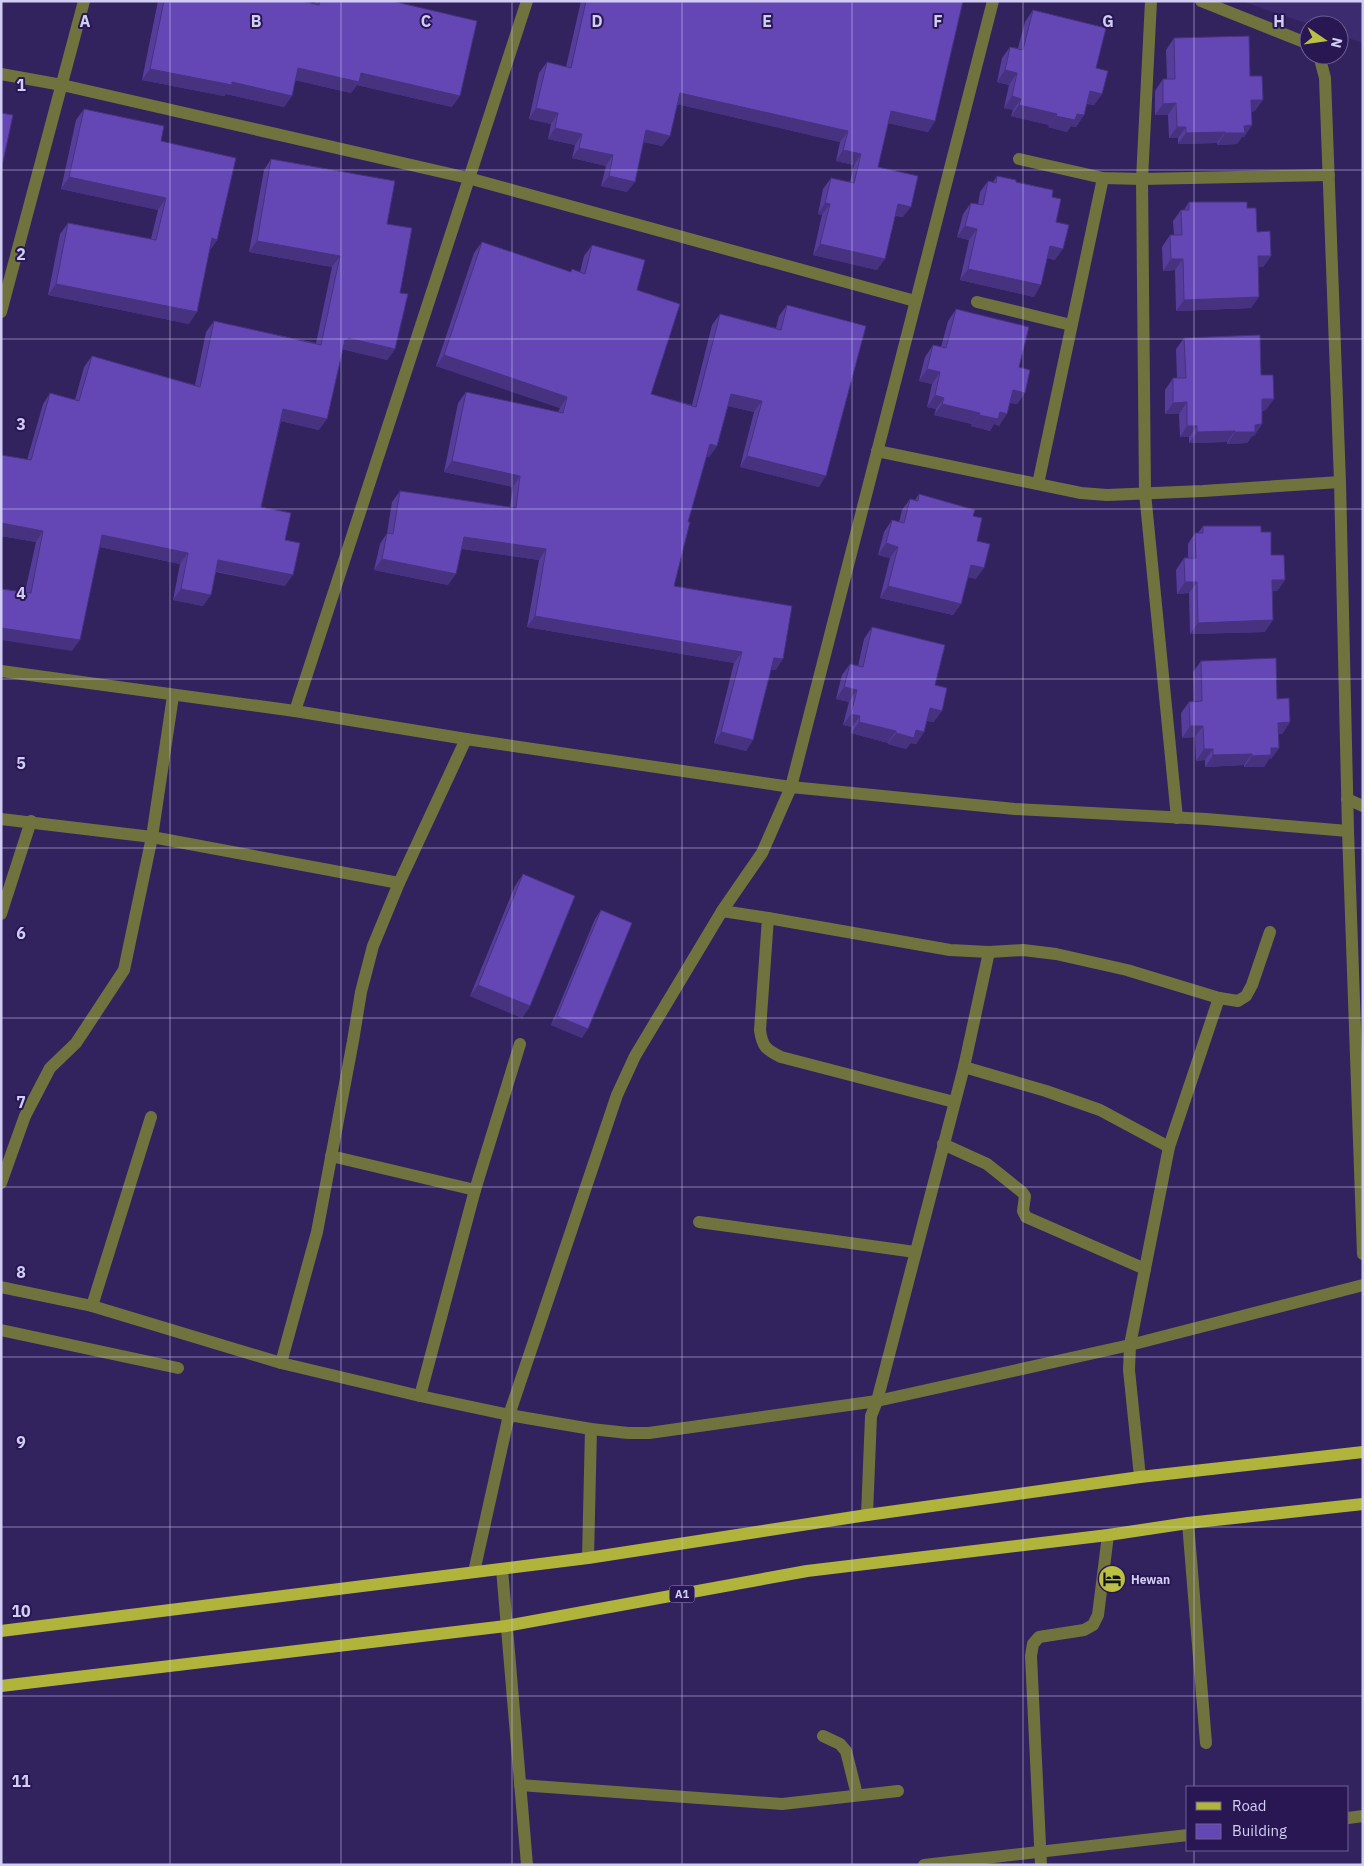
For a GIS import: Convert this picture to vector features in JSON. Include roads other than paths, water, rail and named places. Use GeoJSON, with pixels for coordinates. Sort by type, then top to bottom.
{"type":"FeatureCollection","features":[{"type":"Feature","properties":{"kind":"main road"},"geometry":{"type":"LineString","coordinates":[[1,1631],[588,1558],[866,1515],[1140,1476],[1363,1452]]}},
{"type":"Feature","properties":{"kind":"main road","name":"A1"},"geometry":{"type":"LineString","coordinates":[[1,1686],[506,1626],[807,1571],[1363,1504]]}},
{"type":"Feature","properties":{"kind":"street"},"geometry":{"type":"LineString","coordinates":[[1,312],[84,1]]}},
{"type":"Feature","properties":{"kind":"street"},"geometry":{"type":"LineString","coordinates":[[295,711],[527,1]]}},
{"type":"Feature","properties":{"kind":"street"},"geometry":{"type":"LineString","coordinates":[[474,1572],[509,1415],[617,1095],[635,1056],[722,912],[762,853],[791,787],[993,1]]}},
{"type":"Feature","properties":{"kind":"street"},"geometry":{"type":"LineString","coordinates":[[1150,1],[1142,179],[1145,493],[1178,818]]}},
{"type":"Feature","properties":{"kind":"street"},"geometry":{"type":"LineString","coordinates":[[1201,1],[1299,40]]}},
{"type":"Feature","properties":{"kind":"street"},"geometry":{"type":"LineString","coordinates":[[1321,65],[1325,78],[1340,482],[1348,831],[1359,1027],[1363,1254]]}},
{"type":"Feature","properties":{"kind":"street"},"geometry":{"type":"LineString","coordinates":[[1,74],[62,85],[468,178],[916,301]]}},
{"type":"Feature","properties":{"kind":"street"},"geometry":{"type":"LineString","coordinates":[[1019,159],[1103,178],[1142,179],[1328,175]]}},
{"type":"Feature","properties":{"kind":"street"},"geometry":{"type":"LineString","coordinates":[[1038,484],[1103,178]]}},
{"type":"Feature","properties":{"kind":"street"},"geometry":{"type":"LineString","coordinates":[[977,302],[1072,325]]}},
{"type":"Feature","properties":{"kind":"street"},"geometry":{"type":"LineString","coordinates":[[877,451],[1081,493],[1107,495],[1340,482]]}},
{"type":"Feature","properties":{"kind":"street"},"geometry":{"type":"LineString","coordinates":[[1,671],[295,711],[466,739],[791,787],[925,802],[1348,831]]}},
{"type":"Feature","properties":{"kind":"street"},"geometry":{"type":"LineString","coordinates":[[1,1183],[25,1116],[50,1068],[76,1043],[124,970],[152,837],[174,696]]}},
{"type":"Feature","properties":{"kind":"street"},"geometry":{"type":"LineString","coordinates":[[281,1363],[317,1232],[361,992],[373,946],[399,883],[466,739]]}},
{"type":"Feature","properties":{"kind":"street"},"geometry":{"type":"LineString","coordinates":[[1347,799],[1363,806]]}},
{"type":"Feature","properties":{"kind":"street"},"geometry":{"type":"LineString","coordinates":[[1,819],[152,837],[399,883]]}},
{"type":"Feature","properties":{"kind":"street"},"geometry":{"type":"LineString","coordinates":[[1,914],[31,822]]}},
{"type":"Feature","properties":{"kind":"street"},"geometry":{"type":"LineString","coordinates":[[722,912],[768,918],[950,950],[989,952],[1023,950],[1056,954],[1127,970],[1219,998],[1238,1001],[1246,996],[1252,985],[1270,932]]}},
{"type":"Feature","properties":{"kind":"street"},"geometry":{"type":"LineString","coordinates":[[768,918],[760,1030],[761,1041],[768,1051],[781,1057],[954,1102]]}},
{"type":"Feature","properties":{"kind":"street"},"geometry":{"type":"LineString","coordinates":[[866,1515],[871,1416],[877,1402],[964,1067],[989,952]]}},
{"type":"Feature","properties":{"kind":"street"},"geometry":{"type":"LineString","coordinates":[[1140,1476],[1129,1370],[1130,1345],[1169,1147],[1219,998]]}},
{"type":"Feature","properties":{"kind":"street"},"geometry":{"type":"LineString","coordinates":[[420,1396],[475,1190],[520,1044]]}},
{"type":"Feature","properties":{"kind":"street"},"geometry":{"type":"LineString","coordinates":[[964,1067],[1046,1091],[1100,1110],[1169,1147]]}},
{"type":"Feature","properties":{"kind":"street"},"geometry":{"type":"LineString","coordinates":[[92,1306],[151,1117]]}},
{"type":"Feature","properties":{"kind":"street"},"geometry":{"type":"LineString","coordinates":[[943,1144],[987,1164],[1022,1192],[1026,1199],[1023,1211],[1030,1220],[1145,1269]]}},
{"type":"Feature","properties":{"kind":"street"},"geometry":{"type":"LineString","coordinates":[[331,1156],[475,1190]]}},
{"type":"Feature","properties":{"kind":"street"},"geometry":{"type":"LineString","coordinates":[[699,1222],[915,1252]]}},
{"type":"Feature","properties":{"kind":"street"},"geometry":{"type":"LineString","coordinates":[[1,1287],[92,1306],[281,1363],[420,1396],[509,1415],[591,1429],[649,1433],[877,1402],[1130,1345],[1363,1285]]}},
{"type":"Feature","properties":{"kind":"street"},"geometry":{"type":"LineString","coordinates":[[1,1330],[178,1368]]}},
{"type":"Feature","properties":{"kind":"street"},"geometry":{"type":"LineString","coordinates":[[588,1558],[591,1429]]}},
{"type":"Feature","properties":{"kind":"street"},"geometry":{"type":"LineString","coordinates":[[1188,1524],[1206,1743]]}},
{"type":"Feature","properties":{"kind":"street"},"geometry":{"type":"LineString","coordinates":[[1040,1858],[1030,1656],[1033,1644],[1039,1637],[1084,1630],[1093,1625],[1098,1615],[1108,1535]]}},
{"type":"Feature","properties":{"kind":"street"},"geometry":{"type":"LineString","coordinates":[[502,1569],[527,1865]]}},
{"type":"Feature","properties":{"kind":"street"},"geometry":{"type":"LineString","coordinates":[[823,1736],[840,1744],[846,1751],[857,1795]]}},
{"type":"Feature","properties":{"kind":"street"},"geometry":{"type":"LineString","coordinates":[[520,1785],[782,1804],[898,1791]]}},
{"type":"Feature","properties":{"kind":"street"},"geometry":{"type":"LineString","coordinates":[[1349,1818],[1363,1816]]}},
{"type":"Feature","properties":{"kind":"street"},"geometry":{"type":"LineString","coordinates":[[924,1865],[1040,1858],[1186,1835]]}},
{"type":"Feature","properties":{"kind":"place","name":"Hewan"},"geometry":{"type":"Point","coordinates":[1112,1579]}}]}
